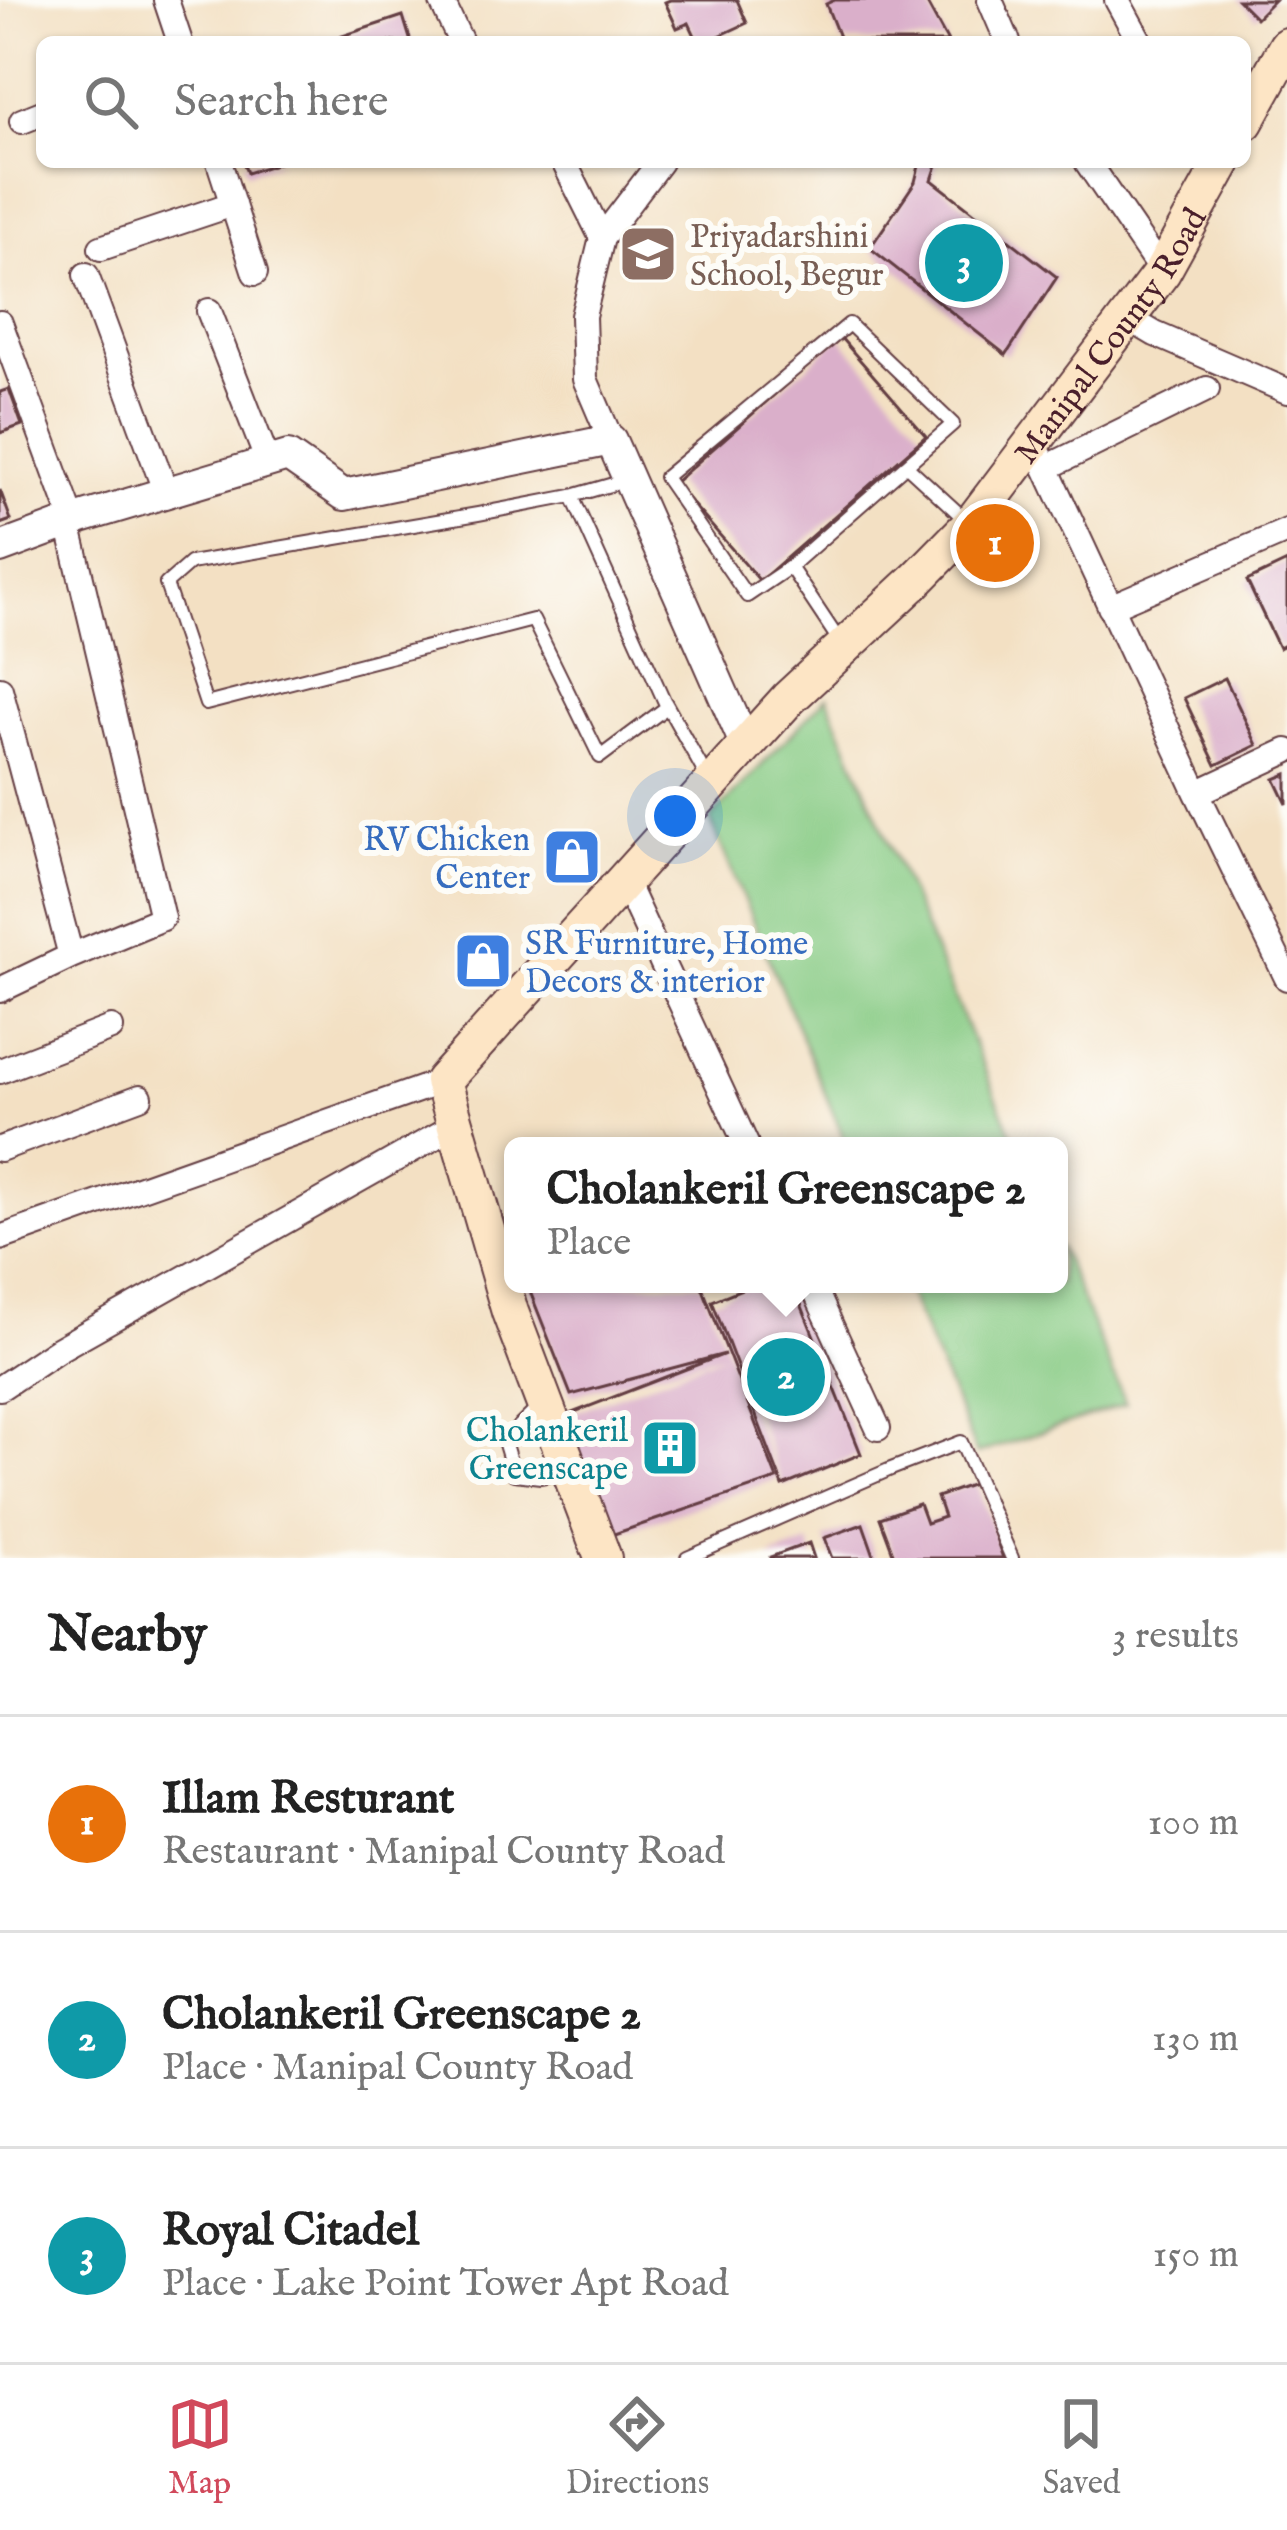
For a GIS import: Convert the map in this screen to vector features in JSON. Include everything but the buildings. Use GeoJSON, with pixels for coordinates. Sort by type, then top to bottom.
{"type":"FeatureCollection","features":[{"type":"Feature","properties":{"kind":"main road"},"geometry":{"type":"LineString","coordinates":[[1251,111],[1287,46]]}},
{"type":"Feature","properties":{"kind":"main road","name":"Manipal County Road"},"geometry":{"type":"LineString","coordinates":[[443,1081],[788,699],[1040,455],[1162,272],[1220,168]]}},
{"type":"Feature","properties":{"kind":"main road"},"geometry":{"type":"LineString","coordinates":[[443,1081],[504,1291]]}},
{"type":"Feature","properties":{"kind":"main road"},"geometry":{"type":"LineString","coordinates":[[505,1293],[603,1558]]}},
{"type":"Feature","properties":{"kind":"street"},"geometry":{"type":"LineString","coordinates":[[166,0],[178,36]]}},
{"type":"Feature","properties":{"kind":"street"},"geometry":{"type":"LineString","coordinates":[[441,0],[457,36]]}},
{"type":"Feature","properties":{"kind":"street"},"geometry":{"type":"LineString","coordinates":[[989,0],[1005,36]]}},
{"type":"Feature","properties":{"kind":"street"},"geometry":{"type":"LineString","coordinates":[[1117,0],[1137,36]]}},
{"type":"Feature","properties":{"kind":"street"},"geometry":{"type":"LineString","coordinates":[[221,168],[255,273]]}},
{"type":"Feature","properties":{"kind":"street"},"geometry":{"type":"LineString","coordinates":[[567,168],[602,238]]}},
{"type":"Feature","properties":{"kind":"street"},"geometry":{"type":"LineString","coordinates":[[655,168],[602,238],[583,316],[585,379],[746,746]]}},
{"type":"Feature","properties":{"kind":"street"},"geometry":{"type":"LineString","coordinates":[[1092,168],[1162,272]]}},
{"type":"Feature","properties":{"kind":"street"},"geometry":{"type":"LineString","coordinates":[[101,248],[232,204]]}},
{"type":"Feature","properties":{"kind":"street"},"geometry":{"type":"LineString","coordinates":[[86,275],[166,493]]}},
{"type":"Feature","properties":{"kind":"street"},"geometry":{"type":"LineString","coordinates":[[209,311],[268,462]]}},
{"type":"Feature","properties":{"kind":"street"},"geometry":{"type":"LineString","coordinates":[[1128,318],[1287,391]]}},
{"type":"Feature","properties":{"kind":"street"},"geometry":{"type":"LineString","coordinates":[[0,323],[70,522],[162,917],[0,990]]}},
{"type":"Feature","properties":{"kind":"street"},"geometry":{"type":"LineString","coordinates":[[1208,389],[1040,455],[1197,794],[1283,960]]}},
{"type":"Feature","properties":{"kind":"street"},"geometry":{"type":"LineString","coordinates":[[0,548],[287,456],[344,495],[611,440]]}},
{"type":"Feature","properties":{"kind":"street"},"geometry":{"type":"LineString","coordinates":[[1110,607],[1287,531]]}},
{"type":"Feature","properties":{"kind":"street"},"geometry":{"type":"LineString","coordinates":[[0,689],[70,956]]}},
{"type":"Feature","properties":{"kind":"street"},"geometry":{"type":"LineString","coordinates":[[1197,794],[1287,751]]}},
{"type":"Feature","properties":{"kind":"street"},"geometry":{"type":"LineString","coordinates":[[624,880],[744,1137]]}},
{"type":"Feature","properties":{"kind":"street"},"geometry":{"type":"LineString","coordinates":[[0,1071],[111,1028]]}},
{"type":"Feature","properties":{"kind":"street"},"geometry":{"type":"LineString","coordinates":[[0,1238],[443,1081]]}},
{"type":"Feature","properties":{"kind":"street"},"geometry":{"type":"LineString","coordinates":[[0,1149],[140,1097]]}},
{"type":"Feature","properties":{"kind":"street"},"geometry":{"type":"LineString","coordinates":[[0,1388],[57,1350],[456,1125]]}},
{"type":"Feature","properties":{"kind":"street"},"geometry":{"type":"LineString","coordinates":[[816,1293],[878,1428]]}},
{"type":"Feature","properties":{"kind":"lane"},"geometry":{"type":"LineString","coordinates":[[849,325],[953,424],[790,567],[747,596],[665,477],[849,325]]}},
{"type":"Feature","properties":{"kind":"lane"},"geometry":{"type":"LineString","coordinates":[[906,465],[971,524]]}},
{"type":"Feature","properties":{"kind":"lane"},"geometry":{"type":"LineString","coordinates":[[572,496],[667,707],[600,758],[533,620],[206,704],[166,584],[190,563],[572,496],[628,479]]}},
{"type":"Feature","properties":{"kind":"lane"},"geometry":{"type":"LineString","coordinates":[[790,567],[844,648]]}},
{"type":"Feature","properties":{"kind":"lane"},"geometry":{"type":"LineString","coordinates":[[664,701],[711,784]]}},
{"type":"Feature","properties":{"kind":"lane"},"geometry":{"type":"LineString","coordinates":[[544,1402],[504,1441],[507,1456],[514,1474],[542,1478],[570,1471]]}},
{"type":"Feature","properties":{"kind":"lane"},"geometry":{"type":"LineString","coordinates":[[687,1558],[961,1442],[1012,1558]]}},
{"type":"Feature","properties":{"kind":"green space"},"geometry":{"type":"Polygon","coordinates":[[[827,697],[1013,1137],[843,1137],[710,819],[827,697]]]}},
{"type":"Feature","properties":{"kind":"green space"},"geometry":{"type":"Polygon","coordinates":[[[1068,1267],[1126,1404],[977,1454],[908,1293],[1068,1293],[1068,1267]]]}},
{"type":"Feature","properties":{"kind":"place","name":"Priyadarshini School, Begur"},"geometry":{"type":"Point","coordinates":[648,254]}},
{"type":"Feature","properties":{"kind":"place","name":"Royal Citadel"},"geometry":{"type":"Point","coordinates":[964,263]}},
{"type":"Feature","properties":{"kind":"place","name":"Illam Resturant"},"geometry":{"type":"Point","coordinates":[995,543]}},
{"type":"Feature","properties":{"kind":"place","name":"RV Chicken Center"},"geometry":{"type":"Point","coordinates":[572,857]}},
{"type":"Feature","properties":{"kind":"place","name":"SR Furniture, Home Decors & interior"},"geometry":{"type":"Point","coordinates":[483,961]}},
{"type":"Feature","properties":{"kind":"place","name":"Cholankeril Greenscape 2"},"geometry":{"type":"Point","coordinates":[786,1377]}},
{"type":"Feature","properties":{"kind":"place","name":"Cholankeril Greenscape"},"geometry":{"type":"Point","coordinates":[670,1448]}}]}
